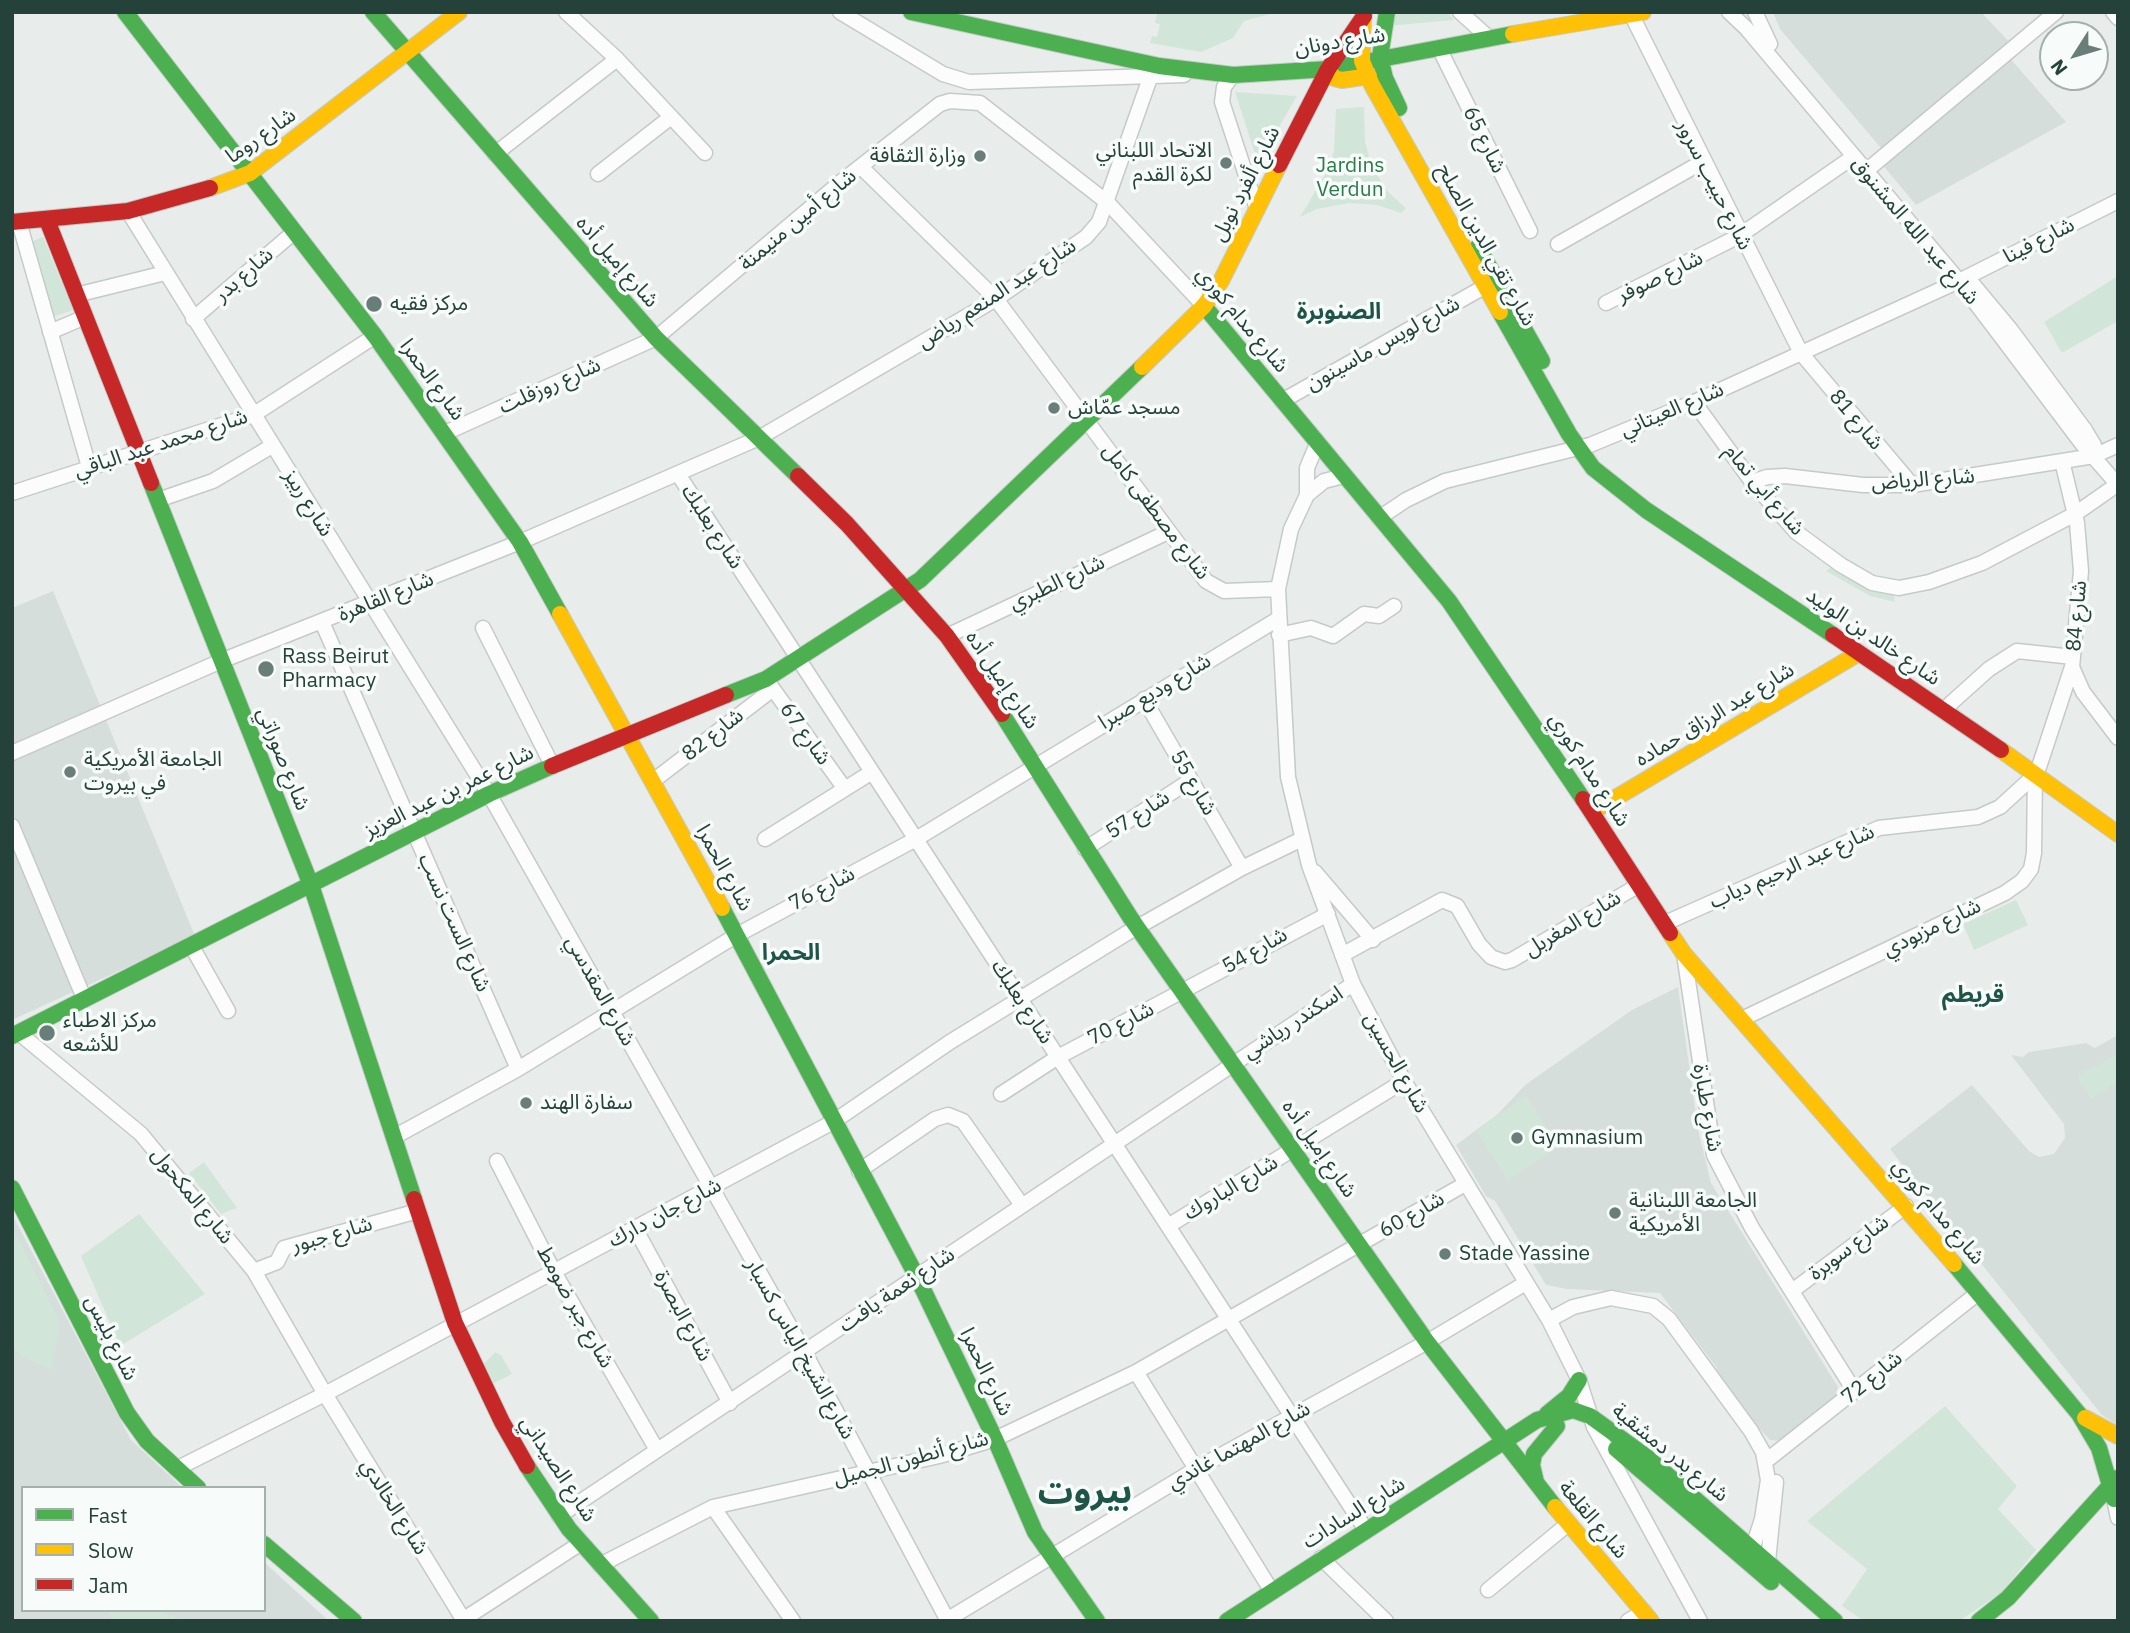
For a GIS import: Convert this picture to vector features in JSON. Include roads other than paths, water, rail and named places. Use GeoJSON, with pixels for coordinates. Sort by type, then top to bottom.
{"type":"FeatureCollection","features":[{"type":"Feature","properties":{"kind":"main road","name":"شارع الحمرا"},"geometry":{"type":"LineString","coordinates":[[125,12],[374,336],[520,542],[737,935],[916,1277],[995,1438],[1023,1508],[1051,1557],[1097,1621]]}},
{"type":"Feature","properties":{"kind":"main road","name":"شارع إميل أده"},"geometry":{"type":"LineString","coordinates":[[373,12],[656,338],[847,524],[947,636],[996,704],[1032,766],[1138,927],[1427,1342],[1504,1444]]}},
{"type":"Feature","properties":{"kind":"main road","name":"شارع روما"},"geometry":{"type":"LineString","coordinates":[[16,222],[49,227],[64,218],[128,211],[224,185],[250,173],[408,54],[459,12]]}},
{"type":"Feature","properties":{"kind":"main road","name":"شارع دونان"},"geometry":{"type":"LineString","coordinates":[[911,12],[1147,63],[1207,72],[1233,75],[1328,69],[1371,70]]}},
{"type":"Feature","properties":{"kind":"main road","name":"شارع تقي الدين الصلح"},"geometry":{"type":"LineString","coordinates":[[1371,70],[1380,57],[1387,12]]}},
{"type":"Feature","properties":{"kind":"main road","name":"شارع دونان"},"geometry":{"type":"LineString","coordinates":[[1380,57],[1637,13]]}},
{"type":"Feature","properties":{"kind":"main road","name":"شارع ألفرد نوبل"},"geometry":{"type":"LineString","coordinates":[[906,591],[969,537],[1086,419],[1204,306],[1221,281],[1328,69],[1364,14]]}},
{"type":"Feature","properties":{"kind":"main road"},"geometry":{"type":"LineString","coordinates":[[1364,14],[1371,70],[1388,63],[1397,54]]}},
{"type":"Feature","properties":{"kind":"main road","name":"شارع تقي الدين الصلح"},"geometry":{"type":"LineString","coordinates":[[1371,70],[1484,287],[1584,447]]}},
{"type":"Feature","properties":{"kind":"main road","name":"شارع تقي الدين الصلح"},"geometry":{"type":"LineString","coordinates":[[1371,70],[1401,110],[1584,447]]}},
{"type":"Feature","properties":{"kind":"main road","name":"شارع صوراتي"},"geometry":{"type":"LineString","coordinates":[[49,227],[312,885],[455,1323]]}},
{"type":"Feature","properties":{"kind":"main road","name":"شارع مدام كوري"},"geometry":{"type":"LineString","coordinates":[[1204,306],[1449,601],[1592,812],[1684,954],[1906,1206],[2079,1413],[2099,1448],[2115,1489]]}},
{"type":"Feature","properties":{"kind":"main road","name":"شارع خالد بن الوليد"},"geometry":{"type":"LineString","coordinates":[[1584,447],[1602,478],[1859,653],[2118,822]]}},
{"type":"Feature","properties":{"kind":"main road","name":"شارع خالد بن الوليد"},"geometry":{"type":"LineString","coordinates":[[1584,447],[1629,488],[1750,565],[1950,704],[2118,834]]}},
{"type":"Feature","properties":{"kind":"main road","name":"شارع عمر بن عبد العزيز"},"geometry":{"type":"LineString","coordinates":[[15,1034],[489,794],[626,734],[769,684],[799,660],[906,591]]}},
{"type":"Feature","properties":{"kind":"main road","name":"شارع عبد الرزاق حماده"},"geometry":{"type":"LineString","coordinates":[[1592,812],[1859,653]]}},
{"type":"Feature","properties":{"kind":"main road","name":"شارع بليس"},"geometry":{"type":"LineString","coordinates":[[12,1188],[127,1413],[146,1440],[196,1486]]}},
{"type":"Feature","properties":{"kind":"main road","name":"شارع الصيداني"},"geometry":{"type":"LineString","coordinates":[[455,1323],[526,1465],[559,1516],[651,1621]]}},
{"type":"Feature","properties":{"kind":"main road"},"geometry":{"type":"LineString","coordinates":[[1537,1420],[1569,1396],[1579,1380]]}},
{"type":"Feature","properties":{"kind":"main road","name":"شارع بدر دمشقية"},"geometry":{"type":"LineString","coordinates":[[1504,1444],[1537,1420],[1568,1411],[1590,1416],[1648,1458],[1754,1547],[1835,1621]]}},
{"type":"Feature","properties":{"kind":"main road"},"geometry":{"type":"LineString","coordinates":[[2079,1413],[2103,1431],[2118,1436]]}},
{"type":"Feature","properties":{"kind":"main road","name":"شارع بدر دمشقية"},"geometry":{"type":"LineString","coordinates":[[1504,1444],[1556,1426],[1576,1423],[1597,1433],[1815,1621]]}},
{"type":"Feature","properties":{"kind":"main road"},"geometry":{"type":"LineString","coordinates":[[1537,1486],[1532,1465],[1534,1454],[1556,1426]]}},
{"type":"Feature","properties":{"kind":"main road","name":"شارع القلعة"},"geometry":{"type":"LineString","coordinates":[[1504,1444],[1647,1616]]}},
{"type":"Feature","properties":{"kind":"main road","name":"شارع السادات"},"geometry":{"type":"LineString","coordinates":[[1227,1621],[1321,1558],[1504,1444]]}},
{"type":"Feature","properties":{"kind":"main road"},"geometry":{"type":"LineString","coordinates":[[1979,1621],[2008,1598],[2115,1489]]}},
{"type":"Feature","properties":{"kind":"main road"},"geometry":{"type":"LineString","coordinates":[[2002,1621],[2029,1595],[2115,1489]]}},
{"type":"Feature","properties":{"kind":"main road"},"geometry":{"type":"LineString","coordinates":[[266,1546],[354,1621]]}},
{"type":"Feature","properties":{"kind":"street"},"geometry":{"type":"LineString","coordinates":[[566,12],[617,60],[705,153]]}},
{"type":"Feature","properties":{"kind":"street","name":"شارع دونان"},"geometry":{"type":"LineString","coordinates":[[840,12],[943,74],[969,82],[1150,78],[1207,72]]}},
{"type":"Feature","properties":{"kind":"street"},"geometry":{"type":"LineString","coordinates":[[1461,12],[1489,38]]}},
{"type":"Feature","properties":{"kind":"street","name":"شارع عبد الله المشنوق"},"geometry":{"type":"LineString","coordinates":[[1729,12],[1746,28],[1853,157],[1963,279]]}},
{"type":"Feature","properties":{"kind":"street","name":"شارع عبد الله المشنوق"},"geometry":{"type":"LineString","coordinates":[[1755,12],[1763,35],[1780,58],[1963,279],[2083,445],[2117,485]]}},
{"type":"Feature","properties":{"kind":"street"},"geometry":{"type":"LineString","coordinates":[[1872,166],[2056,12]]}},
{"type":"Feature","properties":{"kind":"street"},"geometry":{"type":"LineString","coordinates":[[2113,12],[2118,18]]}},
{"type":"Feature","properties":{"kind":"street","name":"شارع حبيب سرور"},"geometry":{"type":"LineString","coordinates":[[1637,13],[1739,236],[1801,353]]}},
{"type":"Feature","properties":{"kind":"street","name":"شارع 65"},"geometry":{"type":"LineString","coordinates":[[1439,48],[1530,231]]}},
{"type":"Feature","properties":{"kind":"street"},"geometry":{"type":"LineString","coordinates":[[495,154],[617,60]]}},
{"type":"Feature","properties":{"kind":"street"},"geometry":{"type":"LineString","coordinates":[[940,104],[947,89],[943,74]]}},
{"type":"Feature","properties":{"kind":"street"},"geometry":{"type":"LineString","coordinates":[[1233,75],[1224,87],[1222,102],[1257,209]]}},
{"type":"Feature","properties":{"kind":"street","name":"شارع عبد المنعم رياض"},"geometry":{"type":"LineString","coordinates":[[759,439],[996,299],[1086,237],[1099,222],[1108,203],[1150,78]]}},
{"type":"Feature","properties":{"kind":"street"},"geometry":{"type":"LineString","coordinates":[[980,103],[976,92],[983,82]]}},
{"type":"Feature","properties":{"kind":"street","name":"شارع أمين منيمنة"},"geometry":{"type":"LineString","coordinates":[[656,338],[940,104],[960,100]]}},
{"type":"Feature","properties":{"kind":"street","name":"شارع مدام كوري"},"geometry":{"type":"LineString","coordinates":[[960,100],[980,103],[1108,203],[1204,306]]}},
{"type":"Feature","properties":{"kind":"street"},"geometry":{"type":"LineString","coordinates":[[598,174],[671,117]]}},
{"type":"Feature","properties":{"kind":"street","name":"شارع صوفر"},"geometry":{"type":"LineString","coordinates":[[1606,303],[1739,236],[1853,157]]}},
{"type":"Feature","properties":{"kind":"street"},"geometry":{"type":"LineString","coordinates":[[1558,244],[1704,162]]}},
{"type":"Feature","properties":{"kind":"street","name":"شارع مصطفى كامل"},"geometry":{"type":"LineString","coordinates":[[861,167],[996,299],[1198,572],[1217,589],[1233,592],[1278,589]]}},
{"type":"Feature","properties":{"kind":"street","name":"شارع فينا"},"geometry":{"type":"LineString","coordinates":[[1963,279],[2116,205]]}},
{"type":"Feature","properties":{"kind":"street","name":"شارع ربيز"},"geometry":{"type":"LineString","coordinates":[[128,211],[489,794]]}},
{"type":"Feature","properties":{"kind":"street"},"geometry":{"type":"LineString","coordinates":[[16,222],[89,467]]}},
{"type":"Feature","properties":{"kind":"street","name":"شارع بدر"},"geometry":{"type":"LineString","coordinates":[[193,319],[294,232]]}},
{"type":"Feature","properties":{"kind":"street"},"geometry":{"type":"LineString","coordinates":[[76,295],[165,273]]}},
{"type":"Feature","properties":{"kind":"street","name":"شارع العيتاني"},"geometry":{"type":"LineString","coordinates":[[1379,518],[1406,500],[1445,481],[1584,447],[1694,402],[1963,279]]}},
{"type":"Feature","properties":{"kind":"street","name":"شارع لويس ماسينون"},"geometry":{"type":"LineString","coordinates":[[1282,401],[1484,287]]}},
{"type":"Feature","properties":{"kind":"street"},"geometry":{"type":"LineString","coordinates":[[50,332],[85,317]]}},
{"type":"Feature","properties":{"kind":"street","name":"شارع محمد عبد الباقي"},"geometry":{"type":"LineString","coordinates":[[12,493],[253,415],[374,336]]}},
{"type":"Feature","properties":{"kind":"street","name":"شارع روزفلت"},"geometry":{"type":"LineString","coordinates":[[445,433],[656,338]]}},
{"type":"Feature","properties":{"kind":"street","name":"شارع 81"},"geometry":{"type":"LineString","coordinates":[[1801,353],[1912,485]]}},
{"type":"Feature","properties":{"kind":"street","name":"شارع أبي تمام"},"geometry":{"type":"LineString","coordinates":[[1694,402],[1752,482],[1796,532],[1822,552],[1872,583],[1899,588],[1929,582],[1982,563],[2075,514],[2117,485]]}},
{"type":"Feature","properties":{"kind":"street","name":"شارع القاهرة"},"geometry":{"type":"LineString","coordinates":[[12,753],[221,661],[370,604],[759,439]]}},
{"type":"Feature","properties":{"kind":"street","name":"شارع الحسين"},"geometry":{"type":"LineString","coordinates":[[1317,444],[1307,468],[1307,495],[1292,529],[1278,589],[1287,762],[1301,839],[1309,865],[1353,984],[1404,1081],[1524,1284],[1549,1320],[1579,1380],[1597,1433],[1700,1621]]}},
{"type":"Feature","properties":{"kind":"street","name":"شارع الرياض"},"geometry":{"type":"LineString","coordinates":[[1752,482],[1767,477],[1785,477],[1863,485],[1912,485],[2094,456],[2118,445]]}},
{"type":"Feature","properties":{"kind":"street"},"geometry":{"type":"LineString","coordinates":[[158,500],[213,481],[272,446]]}},
{"type":"Feature","properties":{"kind":"street","name":"شارع 84"},"geometry":{"type":"LineString","coordinates":[[2037,771],[2072,662],[2081,571],[2075,514],[2062,461]]}},
{"type":"Feature","properties":{"kind":"street","name":"شارع بعلبك"},"geometry":{"type":"LineString","coordinates":[[678,474],[1366,1530]]}},
{"type":"Feature","properties":{"kind":"street"},"geometry":{"type":"LineString","coordinates":[[1307,495],[1324,481],[1344,476]]}},
{"type":"Feature","properties":{"kind":"street","name":"شارع الطبري"},"geometry":{"type":"LineString","coordinates":[[947,636],[1168,532]]}},
{"type":"Feature","properties":{"kind":"street"},"geometry":{"type":"LineString","coordinates":[[1279,635],[1311,628],[1333,636],[1363,614],[1379,615],[1394,607]]}},
{"type":"Feature","properties":{"kind":"street","name":"شارع وديع صبرا"},"geometry":{"type":"LineString","coordinates":[[1032,766],[1279,619]]}},
{"type":"Feature","properties":{"kind":"street","name":"شارع الست نسب"},"geometry":{"type":"LineString","coordinates":[[322,622],[518,1069]]}},
{"type":"Feature","properties":{"kind":"street"},"geometry":{"type":"LineString","coordinates":[[483,628],[552,765]]}},
{"type":"Feature","properties":{"kind":"street"},"geometry":{"type":"LineString","coordinates":[[1950,704],[1989,669],[2017,650],[2072,662],[2083,692],[2118,738]]}},
{"type":"Feature","properties":{"kind":"street","name":"شارع 82"},"geometry":{"type":"LineString","coordinates":[[653,781],[769,684]]}},
{"type":"Feature","properties":{"kind":"street","name":"شارع 67"},"geometry":{"type":"LineString","coordinates":[[769,684],[845,789]]}},
{"type":"Feature","properties":{"kind":"street","name":"شارع 55"},"geometry":{"type":"LineString","coordinates":[[1144,699],[1242,868]]}},
{"type":"Feature","properties":{"kind":"street","name":"شارع 76"},"geometry":{"type":"LineString","coordinates":[[394,1137],[518,1069],[737,935],[916,839],[1032,766]]}},
{"type":"Feature","properties":{"kind":"street","name":"شارع عبد الرحيم دياب"},"geometry":{"type":"LineString","coordinates":[[1663,924],[1879,828],[1978,817],[2000,807],[2037,771]]}},
{"type":"Feature","properties":{"kind":"street","name":"شارع مزبودي"},"geometry":{"type":"LineString","coordinates":[[1742,1019],[2006,893],[2022,881],[2031,869],[2034,853],[2037,771]]}},
{"type":"Feature","properties":{"kind":"street"},"geometry":{"type":"LineString","coordinates":[[765,839],[872,772]]}},
{"type":"Feature","properties":{"kind":"street","name":"شارع 57"},"geometry":{"type":"LineString","coordinates":[[1085,849],[1191,780]]}},
{"type":"Feature","properties":{"kind":"street","name":"شارع المقدسي"},"geometry":{"type":"LineString","coordinates":[[489,794],[710,1189]]}},
{"type":"Feature","properties":{"kind":"street"},"geometry":{"type":"LineString","coordinates":[[12,826],[84,998]]}},
{"type":"Feature","properties":{"kind":"street","name":"شارع جان دارك"},"geometry":{"type":"LineString","coordinates":[[176,1469],[325,1394],[834,1122],[1019,999],[1138,927],[1242,868],[1301,839]]}},
{"type":"Feature","properties":{"kind":"street"},"geometry":{"type":"LineString","coordinates":[[1309,865],[1373,940]]}},
{"type":"Feature","properties":{"kind":"street","name":"شارع المغربل"},"geometry":{"type":"LineString","coordinates":[[1342,955],[1373,940],[1435,901],[1448,900],[1457,906],[1485,951],[1504,962],[1520,956],[1639,885]]}},
{"type":"Feature","properties":{"kind":"street","name":"شارع 54"},"geometry":{"type":"LineString","coordinates":[[1184,992],[1328,914]]}},
{"type":"Feature","properties":{"kind":"street"},"geometry":{"type":"LineString","coordinates":[[191,945],[228,1012]]}},
{"type":"Feature","properties":{"kind":"street","name":"شارع طبارة"},"geometry":{"type":"LineString","coordinates":[[1684,954],[1714,1155],[1734,1198],[1854,1392]]}},
{"type":"Feature","properties":{"kind":"street","name":"اسكندر رياشي"},"geometry":{"type":"LineString","coordinates":[[1233,1062],[1353,984]]}},
{"type":"Feature","properties":{"kind":"street","name":"شارع 70"},"geometry":{"type":"LineString","coordinates":[[1001,1094],[1058,1057],[1184,992]]}},
{"type":"Feature","properties":{"kind":"street","name":"شارع المكحول"},"geometry":{"type":"LineString","coordinates":[[15,1034],[141,1134],[254,1271],[325,1394]]}},
{"type":"Feature","properties":{"kind":"street","name":"شارع نعمة يافت"},"geometry":{"type":"LineString","coordinates":[[559,1516],[1233,1062]]}},
{"type":"Feature","properties":{"kind":"street","name":"شارع الباروك"},"geometry":{"type":"LineString","coordinates":[[1168,1226],[1404,1081]]}},
{"type":"Feature","properties":{"kind":"street"},"geometry":{"type":"LineString","coordinates":[[859,1171],[934,1119],[948,1115],[963,1121],[1021,1204]]}},
{"type":"Feature","properties":{"kind":"street","name":"شارع جبر ضومط"},"geometry":{"type":"LineString","coordinates":[[497,1161],[554,1272],[657,1450]]}},
{"type":"Feature","properties":{"kind":"street","name":"شارع 60"},"geometry":{"type":"LineString","coordinates":[[1359,1245],[1465,1184]]}},
{"type":"Feature","properties":{"kind":"street","name":"شارع الشيخ الياس كسبار"},"geometry":{"type":"LineString","coordinates":[[710,1189],[804,1353],[947,1620]]}},
{"type":"Feature","properties":{"kind":"street","name":"شارع سوبرة"},"geometry":{"type":"LineString","coordinates":[[1792,1291],[1906,1206]]}},
{"type":"Feature","properties":{"kind":"street","name":"شارع جبور"},"geometry":{"type":"LineString","coordinates":[[254,1271],[275,1263],[284,1248],[418,1211]]}},
{"type":"Feature","properties":{"kind":"street","name":"شارع البصرة"},"geometry":{"type":"LineString","coordinates":[[635,1228],[730,1403]]}},
{"type":"Feature","properties":{"kind":"street","name":"شارع أنطون الجميل"},"geometry":{"type":"LineString","coordinates":[[600,1565],[713,1507],[868,1472],[995,1438],[1136,1372],[1359,1245]]}},
{"type":"Feature","properties":{"kind":"street","name":"شارع المهتما غاندي"},"geometry":{"type":"LineString","coordinates":[[947,1620],[1196,1469],[1427,1342],[1524,1284]]}},
{"type":"Feature","properties":{"kind":"street","name":"شارع 72"},"geometry":{"type":"LineString","coordinates":[[1769,1459],[1978,1293]]}},
{"type":"Feature","properties":{"kind":"street"},"geometry":{"type":"LineString","coordinates":[[1549,1320],[1573,1307],[1611,1298],[1644,1303],[1670,1320],[1706,1370],[1764,1438],[1776,1483],[1768,1561]]}},
{"type":"Feature","properties":{"kind":"street"},"geometry":{"type":"LineString","coordinates":[[1136,1372],[1271,1590]]}},
{"type":"Feature","properties":{"kind":"street","name":"شارع الخالدي"},"geometry":{"type":"LineString","coordinates":[[325,1394],[462,1620]]}},
{"type":"Feature","properties":{"kind":"street"},"geometry":{"type":"LineString","coordinates":[[1754,1547],[1762,1519],[1769,1459]]}},
{"type":"Feature","properties":{"kind":"street"},"geometry":{"type":"LineString","coordinates":[[2115,1489],[2118,1518]]}},
{"type":"Feature","properties":{"kind":"street"},"geometry":{"type":"LineString","coordinates":[[713,1507],[793,1621]]}},
{"type":"Feature","properties":{"kind":"street"},"geometry":{"type":"LineString","coordinates":[[1488,1590],[1569,1524]]}},
{"type":"Feature","properties":{"kind":"street"},"geometry":{"type":"LineString","coordinates":[[462,1620],[581,1543]]}},
{"type":"Feature","properties":{"kind":"street"},"geometry":{"type":"LineString","coordinates":[[1321,1558],[1385,1621]]}},
{"type":"Feature","properties":{"kind":"street"},"geometry":{"type":"LineString","coordinates":[[1628,1621],[1647,1616]]}},
{"type":"Feature","properties":{"kind":"place","name":"وزارة الثقافة"},"geometry":{"type":"Point","coordinates":[980,156]}},
{"type":"Feature","properties":{"kind":"place","name":"الاتحاد اللبناني لكرة القدم"},"geometry":{"type":"Point","coordinates":[1226,163]}},
{"type":"Feature","properties":{"kind":"place","name":"مركز فقيه"},"geometry":{"type":"Point","coordinates":[374,304]}},
{"type":"Feature","properties":{"kind":"place","name":"مسجد عمّاش"},"geometry":{"type":"Point","coordinates":[1054,408]}},
{"type":"Feature","properties":{"kind":"place","name":"Rass Beirut Pharmacy"},"geometry":{"type":"Point","coordinates":[266,669]}},
{"type":"Feature","properties":{"kind":"place","name":"الجامعة الأمريكية في بيروت"},"geometry":{"type":"Point","coordinates":[70,772]}},
{"type":"Feature","properties":{"kind":"place","name":"مركز الاطباء للأشعه"},"geometry":{"type":"Point","coordinates":[47,1033]}},
{"type":"Feature","properties":{"kind":"place","name":"سفارة الهند"},"geometry":{"type":"Point","coordinates":[526,1103]}},
{"type":"Feature","properties":{"kind":"place","name":"Gymnasium"},"geometry":{"type":"Point","coordinates":[1517,1138]}},
{"type":"Feature","properties":{"kind":"place","name":"الجامعة اللبنانية الأمريكية"},"geometry":{"type":"Point","coordinates":[1615,1213]}},
{"type":"Feature","properties":{"kind":"place","name":"Stade Yassine"},"geometry":{"type":"Point","coordinates":[1445,1254]}},
{"type":"Feature","properties":{"kind":"district","name":"الصنوبرة"},"geometry":{"type":"Point","coordinates":[1339,312]}},
{"type":"Feature","properties":{"kind":"district","name":"الحمرا"},"geometry":{"type":"Point","coordinates":[791,953]}},
{"type":"Feature","properties":{"kind":"district","name":"قريطم"},"geometry":{"type":"Point","coordinates":[1973,995]}},
{"type":"Feature","properties":{"kind":"district","name":"بيروت"},"geometry":{"type":"Point","coordinates":[1085,1493]}},
{"type":"Feature","properties":{"kind":"park label","name":"Jardins Verdun"},"geometry":{"type":"Point","coordinates":[1350,178]}}]}
